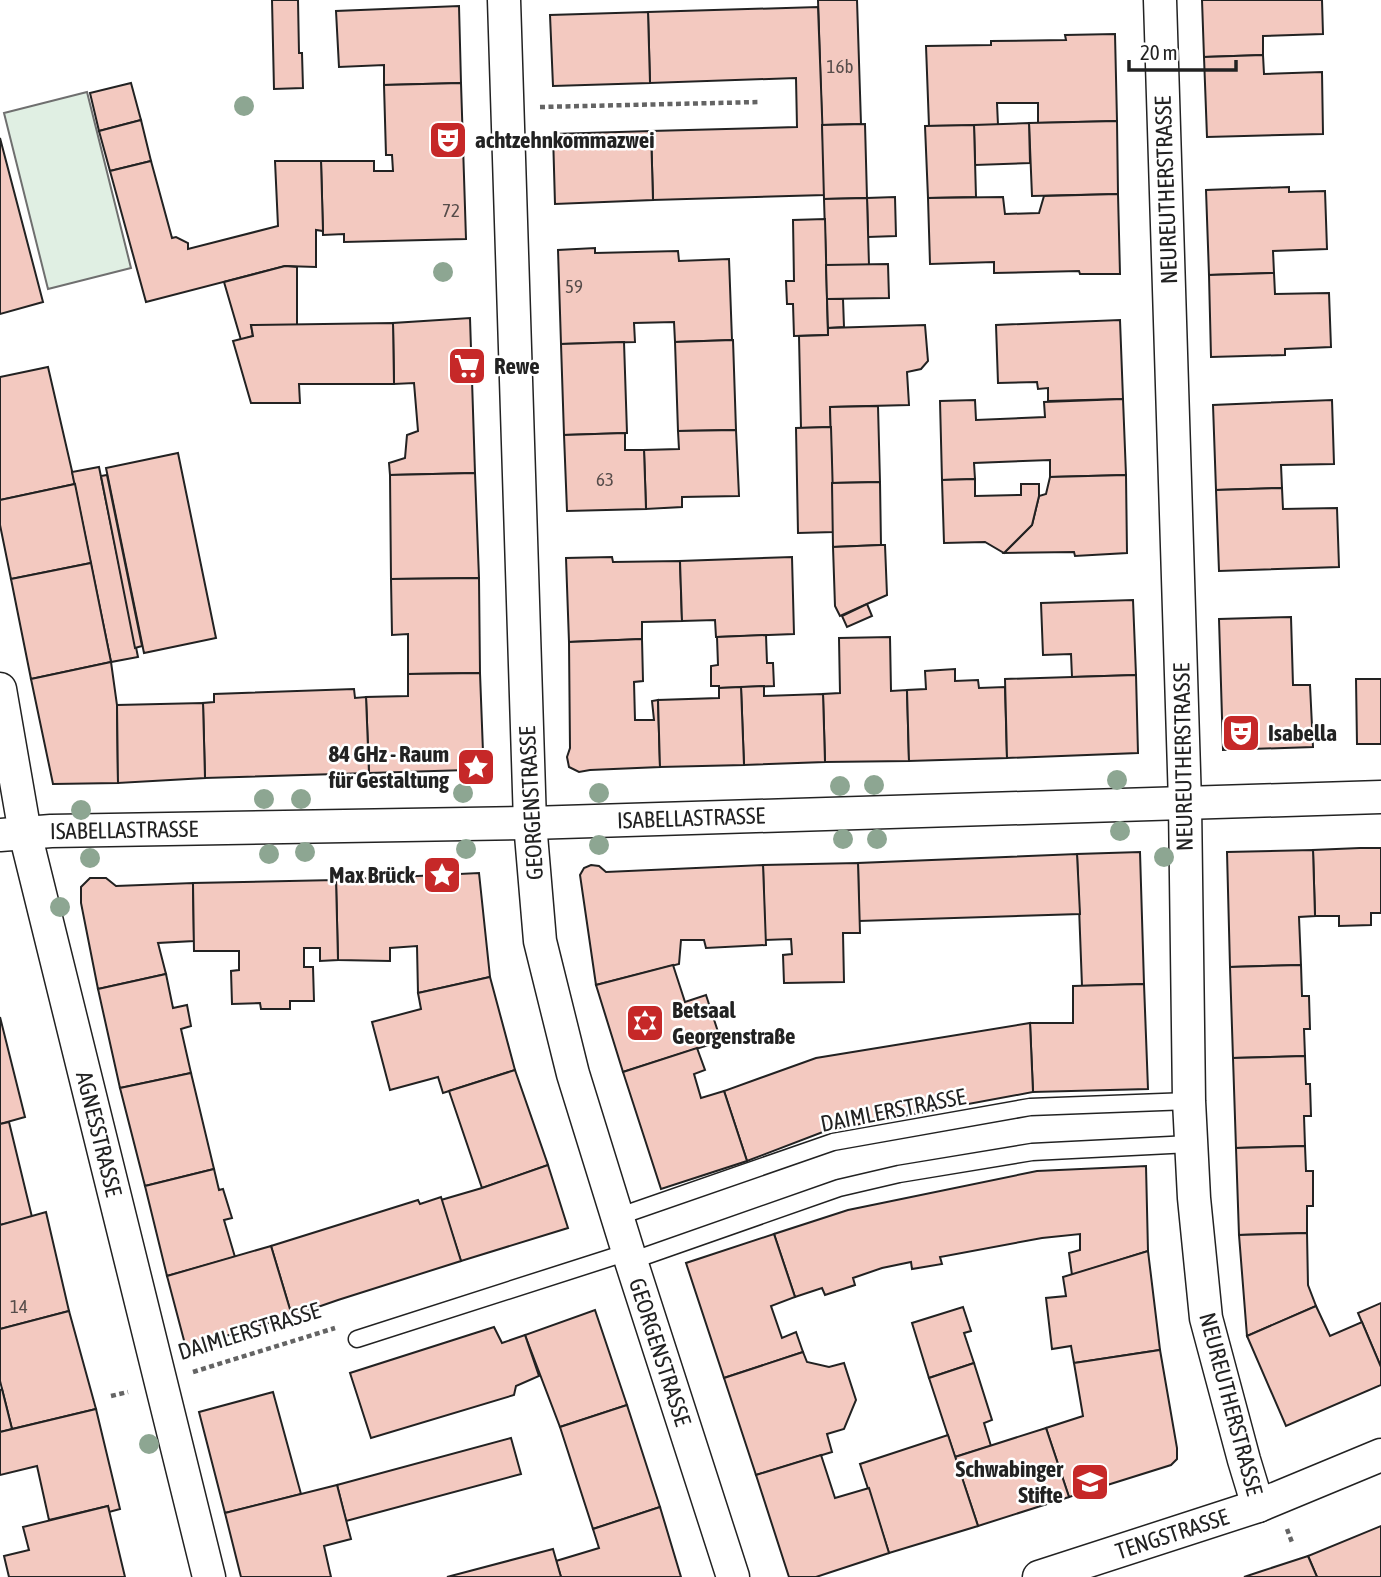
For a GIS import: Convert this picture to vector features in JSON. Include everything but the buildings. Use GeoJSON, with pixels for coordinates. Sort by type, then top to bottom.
{"type":"FeatureCollection","features":[{"type":"Feature","properties":{"kind":"street","name":"GEORGENSTRASSE"},"geometry":{"type":"LineString","coordinates":[[505,0],[530,822],[540,941],[573,1074],[629,1257],[733,1577]]}},
{"type":"Feature","properties":{"kind":"street","name":"NEUREUTHERSTRASSE"},"geometry":{"type":"LineString","coordinates":[[1160,0],[1185,803],[1189,1101],[1194,1198],[1206,1318],[1258,1506]]}},
{"type":"Feature","properties":{"kind":"street","name":"AGNESSTRASSE"},"geometry":{"type":"LineString","coordinates":[[0,689],[13,834],[161,1382],[209,1577]]}},
{"type":"Feature","properties":{"kind":"street","name":"ISABELLASTRASSE"},"geometry":{"type":"LineString","coordinates":[[13,834],[1381,797]]}},
{"type":"Feature","properties":{"kind":"street","name":"TENGSTRASSE"},"geometry":{"type":"LineString","coordinates":[[1038,1577],[1258,1506],[1381,1455]]}},
{"type":"Feature","properties":{"kind":"lane","name":"DAIMLERSTRASSE"},"geometry":{"type":"LineString","coordinates":[[617,1217],[833,1142],[1030,1107],[1189,1101]]}},
{"type":"Feature","properties":{"kind":"lane"},"geometry":{"type":"LineString","coordinates":[[357,1339],[629,1257],[839,1188],[899,1174],[1032,1152],[1191,1144]]}},
{"type":"Feature","properties":{"kind":"path"},"geometry":{"type":"LineString","coordinates":[[508,107],[760,102]]}},
{"type":"Feature","properties":{"kind":"path","name":"DAIMLERSTRASSE"},"geometry":{"type":"LineString","coordinates":[[161,1382],[337,1328],[357,1339]]}},
{"type":"Feature","properties":{"kind":"green space"},"geometry":{"type":"Polygon","coordinates":[[[87,92],[131,268],[48,289],[4,113],[87,92]]]}},
{"type":"Feature","properties":{"kind":"place","name":"achtzehnkommazwei"},"geometry":{"type":"Point","coordinates":[448,140]}},
{"type":"Feature","properties":{"kind":"place","name":"Rewe"},"geometry":{"type":"Point","coordinates":[467,366]}},
{"type":"Feature","properties":{"kind":"place","name":"Isabella"},"geometry":{"type":"Point","coordinates":[1241,733]}},
{"type":"Feature","properties":{"kind":"place","name":"84 GHz - Raum für Gestaltung"},"geometry":{"type":"Point","coordinates":[476,767]}},
{"type":"Feature","properties":{"kind":"place","name":"Max Brück"},"geometry":{"type":"Point","coordinates":[442,875]}},
{"type":"Feature","properties":{"kind":"place","name":"Betsaal Georgenstraße"},"geometry":{"type":"Point","coordinates":[645,1023]}},
{"type":"Feature","properties":{"kind":"place","name":"Schwabinger Stifte"},"geometry":{"type":"Point","coordinates":[1090,1482]}}]}
